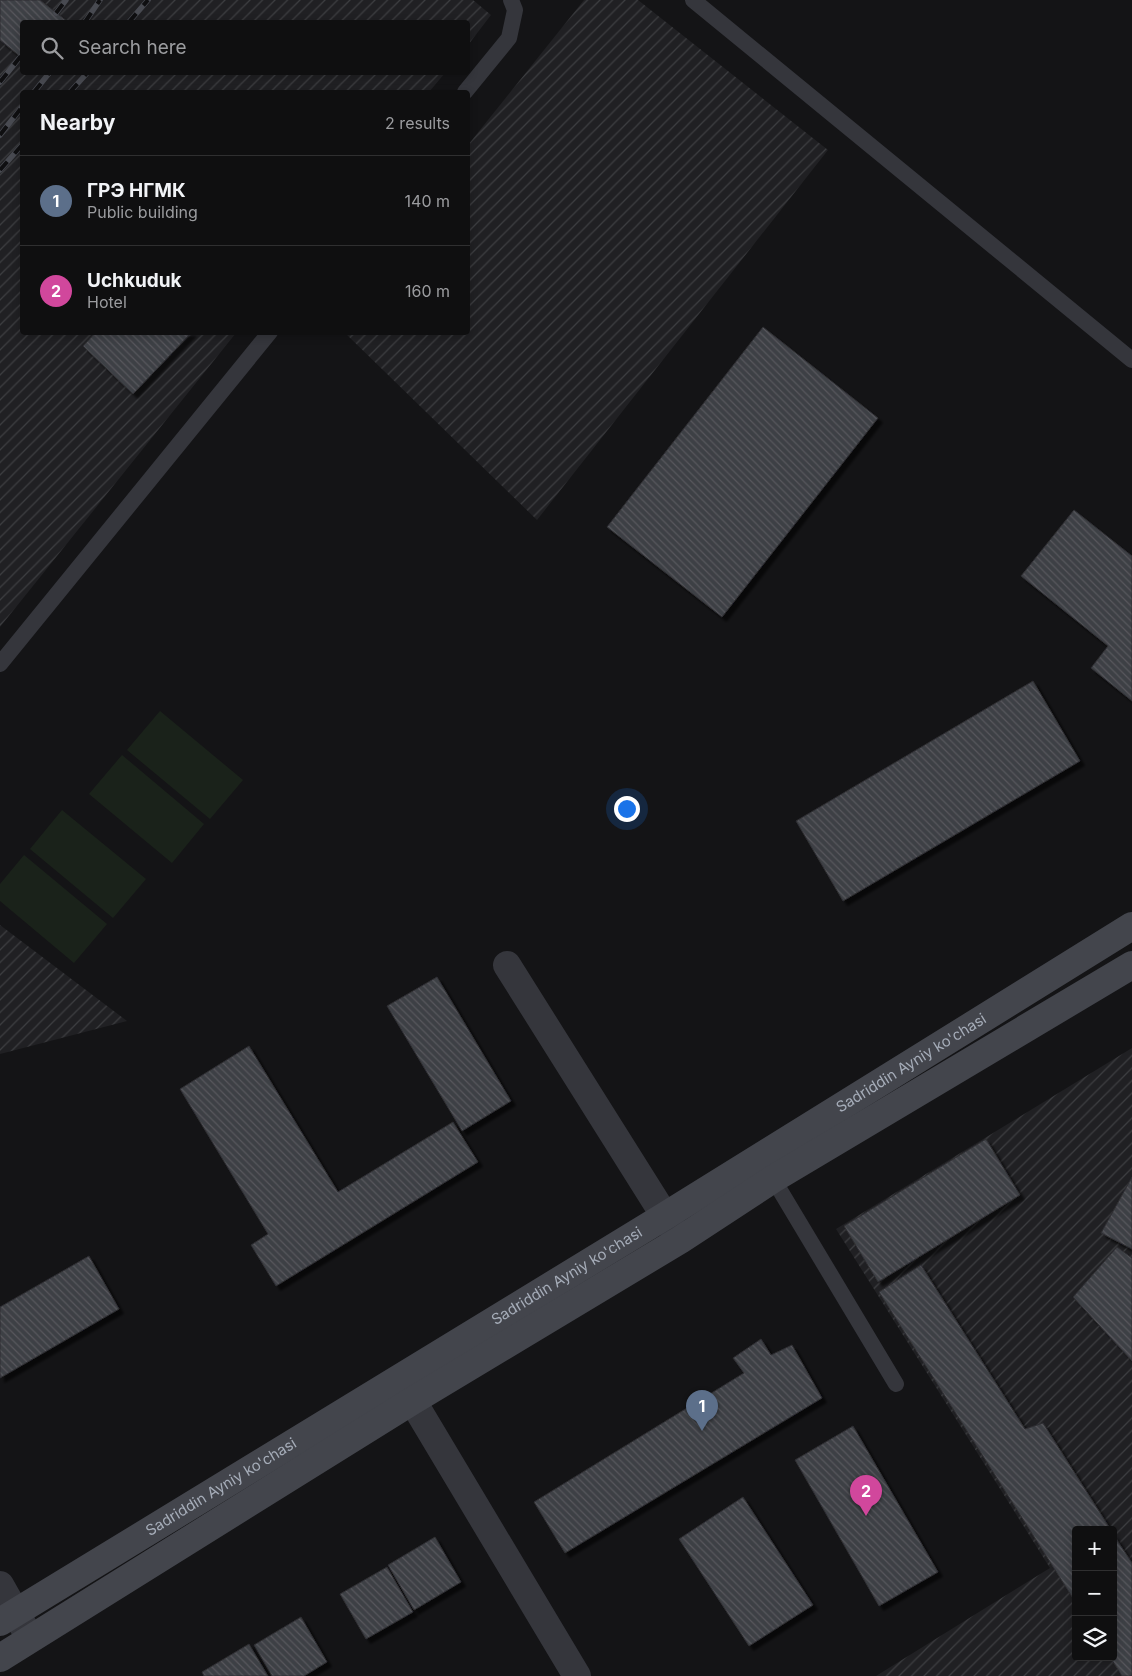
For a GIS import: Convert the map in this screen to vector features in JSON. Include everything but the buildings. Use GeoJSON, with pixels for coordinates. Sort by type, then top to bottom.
{"type":"FeatureCollection","features":[{"type":"Feature","properties":{"kind":"main road","name":"Sadriddin Ayniy ko'chasi"},"geometry":{"type":"LineString","coordinates":[[8,1618],[405,1390],[680,1240],[767,1168],[1132,926]]}},
{"type":"Feature","properties":{"kind":"main road","name":"Sadriddin Ayniy ko'chasi"},"geometry":{"type":"LineString","coordinates":[[0,1658],[665,1216],[767,1168],[1132,965]]}},
{"type":"Feature","properties":{"kind":"street"},"geometry":{"type":"LineString","coordinates":[[507,965],[680,1240]]}},
{"type":"Feature","properties":{"kind":"street"},"geometry":{"type":"LineString","coordinates":[[405,1390],[577,1676]]}},
{"type":"Feature","properties":{"kind":"street"},"geometry":{"type":"LineString","coordinates":[[0,1585],[8,1618],[30,1638]]}},
{"type":"Feature","properties":{"kind":"lane"},"geometry":{"type":"LineString","coordinates":[[466,90],[509,38],[515,10],[511,0]]}},
{"type":"Feature","properties":{"kind":"lane"},"geometry":{"type":"LineString","coordinates":[[693,0],[1132,360]]}},
{"type":"Feature","properties":{"kind":"lane"},"geometry":{"type":"LineString","coordinates":[[0,664],[268,335]]}},
{"type":"Feature","properties":{"kind":"lane"},"geometry":{"type":"LineString","coordinates":[[767,1168],[896,1384]]}},
{"type":"Feature","properties":{"kind":"shaded area"},"geometry":{"type":"Polygon","coordinates":[[[0,0],[473,0],[491,15],[470,42],[470,20],[20,20],[20,75],[443,75],[431,90],[20,90],[20,335],[234,335],[0,627],[0,0]]]}},
{"type":"Feature","properties":{"kind":"shaded area"},"geometry":{"type":"Polygon","coordinates":[[[584,0],[638,0],[828,150],[537,520],[347,335],[470,335],[470,142],[584,0]]]}},
{"type":"Feature","properties":{"kind":"shaded area"},"geometry":{"type":"Polygon","coordinates":[[[160,711],[243,780],[210,819],[127,750],[160,711]]]}},
{"type":"Feature","properties":{"kind":"shaded area"},"geometry":{"type":"Polygon","coordinates":[[[122,755],[204,824],[172,863],[89,794],[122,755]]]}},
{"type":"Feature","properties":{"kind":"shaded area"},"geometry":{"type":"Polygon","coordinates":[[[62,810],[146,879],[113,918],[30,849],[62,810]]]}},
{"type":"Feature","properties":{"kind":"shaded area"},"geometry":{"type":"Polygon","coordinates":[[[24,855],[107,924],[74,963],[0,901],[0,884],[24,855]]]}},
{"type":"Feature","properties":{"kind":"shaded area"},"geometry":{"type":"Polygon","coordinates":[[[0,925],[127,1021],[0,1054],[0,925]]]}},
{"type":"Feature","properties":{"kind":"shaded area"},"geometry":{"type":"Polygon","coordinates":[[[1132,1048],[1132,1676],[876,1676],[1050,1568],[836,1229],[1132,1048]]]}},
{"type":"Feature","properties":{"kind":"railway"},"geometry":{"type":"LineString","coordinates":[[56,13],[66,0]]}},
{"type":"Feature","properties":{"kind":"railway"},"geometry":{"type":"LineString","coordinates":[[86,20],[100,0]]}},
{"type":"Feature","properties":{"kind":"railway"},"geometry":{"type":"LineString","coordinates":[[131,20],[148,0]]}},
{"type":"Feature","properties":{"kind":"railway"},"geometry":{"type":"LineString","coordinates":[[0,82],[20,57]]}},
{"type":"Feature","properties":{"kind":"railway"},"geometry":{"type":"LineString","coordinates":[[36,90],[48,75]]}},
{"type":"Feature","properties":{"kind":"railway"},"geometry":{"type":"LineString","coordinates":[[72,90],[85,75]]}},
{"type":"Feature","properties":{"kind":"railway"},"geometry":{"type":"LineString","coordinates":[[0,135],[20,110]]}},
{"type":"Feature","properties":{"kind":"railway"},"geometry":{"type":"LineString","coordinates":[[0,170],[20,147]]}},
{"type":"Feature","properties":{"kind":"place","name":"ГРЭ НГМК"},"geometry":{"type":"Point","coordinates":[702,1431]}},
{"type":"Feature","properties":{"kind":"place","name":"Uchkuduk"},"geometry":{"type":"Point","coordinates":[866,1516]}}]}
